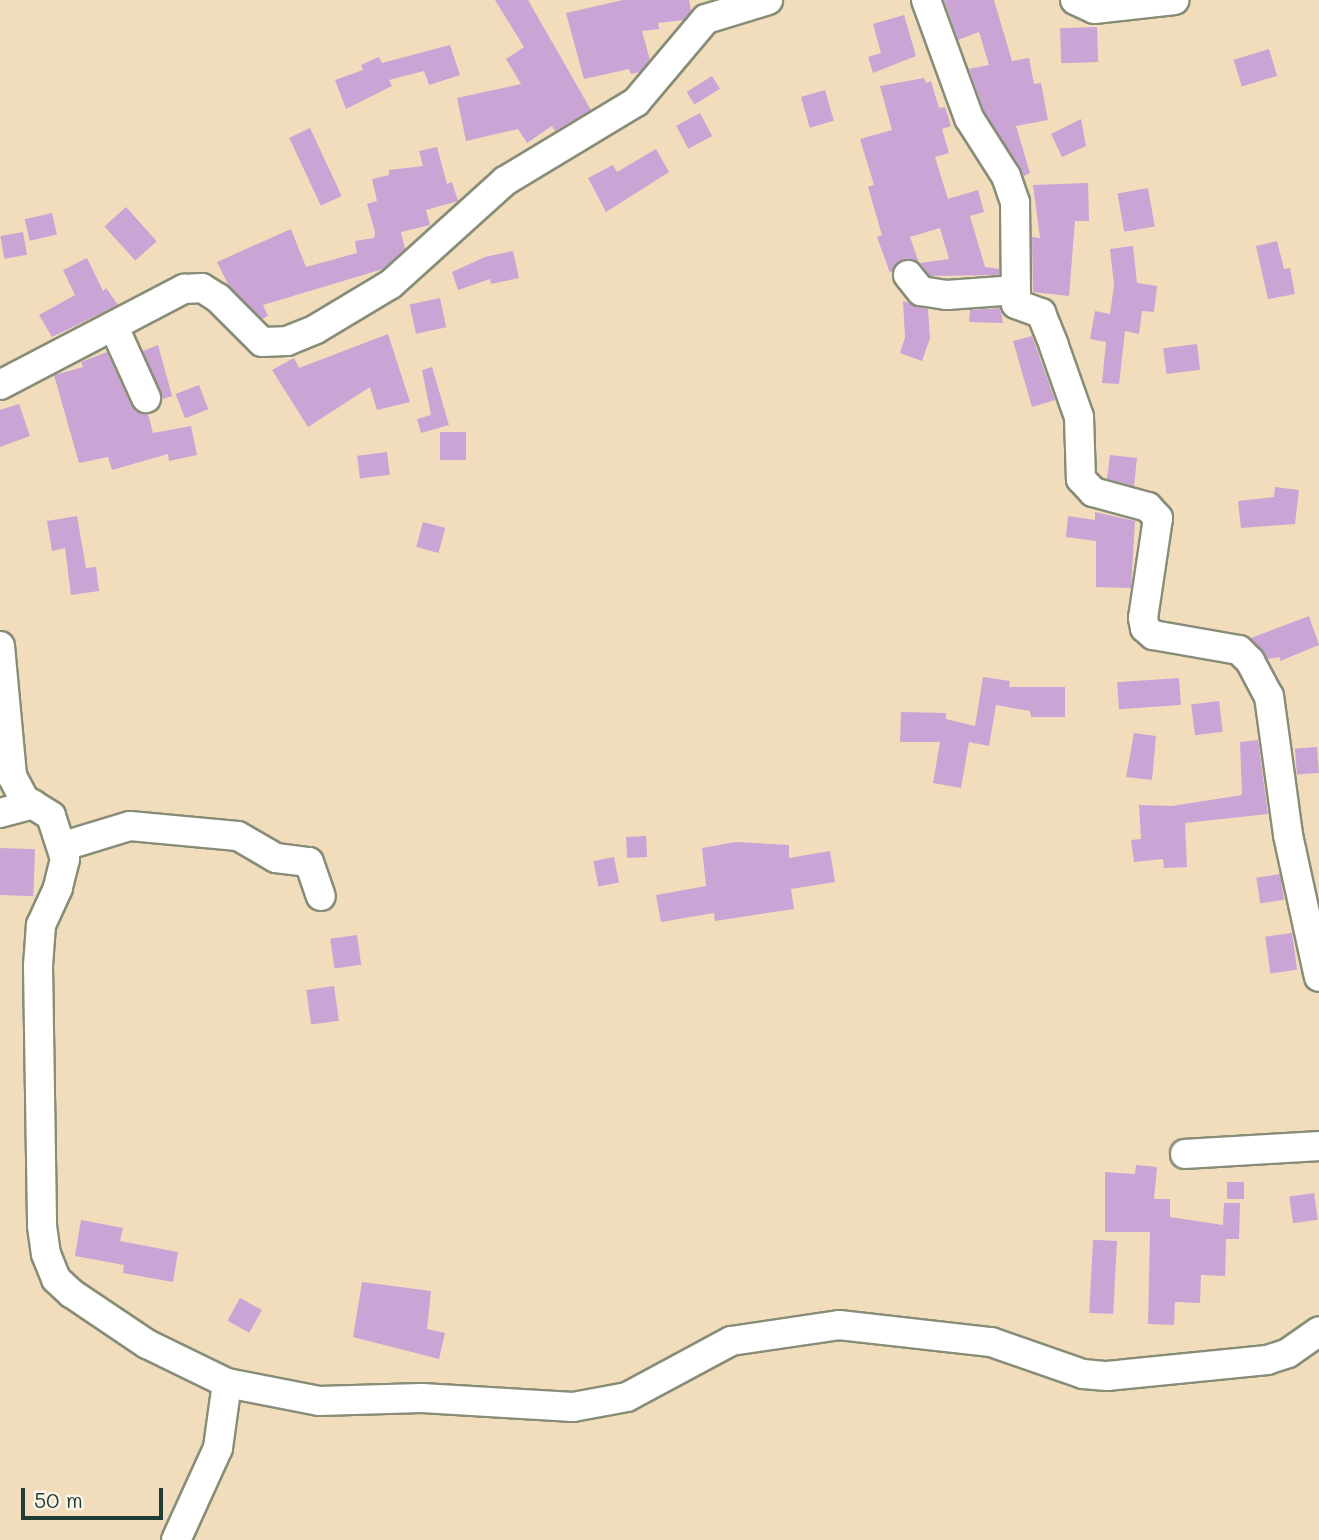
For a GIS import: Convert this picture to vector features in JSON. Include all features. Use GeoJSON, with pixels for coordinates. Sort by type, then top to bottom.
{"type":"FeatureCollection","features":[{"type":"Feature","properties":{"kind":"street"},"geometry":{"type":"LineString","coordinates":[[0,385],[114,327],[166,296],[193,287],[218,298],[262,342],[287,341],[316,329],[391,284],[505,181],[636,102],[706,19],[768,0]]}},
{"type":"Feature","properties":{"kind":"street"},"geometry":{"type":"LineString","coordinates":[[926,0],[969,118],[1006,176],[1015,202],[1017,306],[1041,313],[1067,382],[1079,417],[1081,479],[1086,488],[1149,507],[1158,519],[1143,618],[1145,628],[1153,635],[1239,650],[1250,661],[1269,696],[1288,835],[1319,977]]}},
{"type":"Feature","properties":{"kind":"street"},"geometry":{"type":"LineString","coordinates":[[1075,0],[1094,9],[1174,0]]}},
{"type":"Feature","properties":{"kind":"street"},"geometry":{"type":"LineString","coordinates":[[908,275],[922,291],[947,295],[1016,290]]}},
{"type":"Feature","properties":{"kind":"street"},"geometry":{"type":"LineString","coordinates":[[114,327],[146,398]]}},
{"type":"Feature","properties":{"kind":"street"},"geometry":{"type":"LineString","coordinates":[[0,646],[10,768],[20,793],[51,816],[64,846],[64,872],[41,925],[38,966],[42,1226],[46,1254],[56,1279],[71,1293],[147,1344],[228,1383],[319,1402],[422,1398],[573,1407],[627,1397],[731,1341],[839,1325],[991,1342],[1083,1374],[1107,1376],[1267,1360],[1288,1353],[1319,1331]]}},
{"type":"Feature","properties":{"kind":"street"},"geometry":{"type":"LineString","coordinates":[[0,813],[33,804]]}},
{"type":"Feature","properties":{"kind":"street"},"geometry":{"type":"LineString","coordinates":[[64,846],[130,826],[238,836],[275,858],[309,862],[321,896]]}},
{"type":"Feature","properties":{"kind":"street"},"geometry":{"type":"LineString","coordinates":[[1185,1154],[1319,1146]]}},
{"type":"Feature","properties":{"kind":"street"},"geometry":{"type":"LineString","coordinates":[[176,1540],[220,1441],[228,1383]]}},
{"type":"Feature","properties":{"kind":"building"},"geometry":{"type":"Polygon","coordinates":[[[495,0],[528,0],[591,110],[555,131],[552,126],[527,143],[518,129],[466,141],[457,98],[521,84],[506,59],[524,47],[495,0]]]}},
{"type":"Feature","properties":{"kind":"building"},"geometry":{"type":"Polygon","coordinates":[[[623,0],[689,0],[691,11],[684,20],[658,23],[659,29],[642,31],[650,60],[640,72],[631,74],[629,69],[584,79],[566,13],[623,0]]]}},
{"type":"Feature","properties":{"kind":"building"},"geometry":{"type":"Polygon","coordinates":[[[944,0],[994,0],[1012,61],[1029,58],[1034,84],[1041,83],[1048,120],[1016,126],[1030,173],[1024,176],[984,111],[969,69],[989,65],[979,32],[958,40],[944,0]]]}},
{"type":"Feature","properties":{"kind":"building"},"geometry":{"type":"Polygon","coordinates":[[[904,15],[916,56],[873,73],[868,57],[881,53],[873,24],[904,15]]]}},
{"type":"Feature","properties":{"kind":"building"},"geometry":{"type":"Polygon","coordinates":[[[1097,27],[1098,62],[1061,63],[1060,28],[1097,27]]]}},
{"type":"Feature","properties":{"kind":"building"},"geometry":{"type":"Polygon","coordinates":[[[450,45],[460,75],[429,85],[424,71],[389,80],[392,86],[346,109],[335,80],[363,70],[361,65],[379,57],[382,63],[450,45]]]}},
{"type":"Feature","properties":{"kind":"building"},"geometry":{"type":"Polygon","coordinates":[[[1269,49],[1277,76],[1242,87],[1234,60],[1269,49]]]}},
{"type":"Feature","properties":{"kind":"building"},"geometry":{"type":"Polygon","coordinates":[[[712,76],[720,89],[695,105],[687,92],[712,76]]]}},
{"type":"Feature","properties":{"kind":"building"},"geometry":{"type":"Polygon","coordinates":[[[924,78],[926,83],[931,81],[939,108],[945,107],[951,126],[942,129],[949,153],[935,157],[948,199],[978,190],[984,212],[970,216],[985,267],[999,269],[999,275],[930,276],[920,263],[949,259],[940,228],[910,237],[919,263],[905,259],[890,273],[877,237],[882,235],[868,187],[874,185],[860,139],[892,130],[880,86],[924,78]]]}},
{"type":"Feature","properties":{"kind":"building"},"geometry":{"type":"Polygon","coordinates":[[[825,90],[834,121],[810,128],[801,97],[825,90]]]}},
{"type":"Feature","properties":{"kind":"building"},"geometry":{"type":"Polygon","coordinates":[[[700,113],[712,136],[688,149],[676,126],[700,113]]]}},
{"type":"Feature","properties":{"kind":"building"},"geometry":{"type":"Polygon","coordinates":[[[1081,119],[1086,146],[1062,157],[1051,134],[1081,119]]]}},
{"type":"Feature","properties":{"kind":"building"},"geometry":{"type":"Polygon","coordinates":[[[310,128],[342,196],[321,206],[289,138],[310,128]]]}},
{"type":"Feature","properties":{"kind":"building"},"geometry":{"type":"Polygon","coordinates":[[[437,147],[447,184],[452,182],[458,201],[426,210],[430,225],[401,232],[405,249],[383,269],[263,305],[268,316],[262,319],[229,286],[217,262],[291,229],[306,267],[357,253],[355,241],[374,238],[375,232],[367,204],[377,201],[372,179],[389,175],[389,170],[423,166],[419,151],[437,147]]]}},
{"type":"Feature","properties":{"kind":"building"},"geometry":{"type":"Polygon","coordinates":[[[656,149],[669,172],[606,212],[588,178],[613,165],[617,172],[656,149]]]}},
{"type":"Feature","properties":{"kind":"building"},"geometry":{"type":"Polygon","coordinates":[[[1088,183],[1089,221],[1075,221],[1069,296],[1033,292],[1032,237],[1040,238],[1033,185],[1088,183]]]}},
{"type":"Feature","properties":{"kind":"building"},"geometry":{"type":"Polygon","coordinates":[[[1148,188],[1155,226],[1124,232],[1117,193],[1148,188]]]}},
{"type":"Feature","properties":{"kind":"building"},"geometry":{"type":"Polygon","coordinates":[[[126,207],[157,241],[135,261],[104,226],[126,207]]]}},
{"type":"Feature","properties":{"kind":"building"},"geometry":{"type":"Polygon","coordinates":[[[52,213],[57,234],[30,241],[25,219],[52,213]]]}},
{"type":"Feature","properties":{"kind":"building"},"geometry":{"type":"Polygon","coordinates":[[[23,232],[27,255],[4,259],[0,236],[23,232]]]}},
{"type":"Feature","properties":{"kind":"building"},"geometry":{"type":"Polygon","coordinates":[[[1277,241],[1284,269],[1290,268],[1295,294],[1268,299],[1256,246],[1277,241]]]}},
{"type":"Feature","properties":{"kind":"building"},"geometry":{"type":"Polygon","coordinates":[[[1133,246],[1137,283],[1157,286],[1154,312],[1142,311],[1139,334],[1125,331],[1119,384],[1102,383],[1106,342],[1090,339],[1095,311],[1110,314],[1114,285],[1110,249],[1133,246]]]}},
{"type":"Feature","properties":{"kind":"building"},"geometry":{"type":"Polygon","coordinates":[[[513,251],[519,278],[491,284],[490,279],[458,290],[452,272],[485,257],[513,251]]]}},
{"type":"Feature","properties":{"kind":"building"},"geometry":{"type":"Polygon","coordinates":[[[87,258],[103,291],[106,288],[118,305],[52,337],[39,315],[75,295],[63,270],[87,258]]]}},
{"type":"Feature","properties":{"kind":"building"},"geometry":{"type":"Polygon","coordinates":[[[440,298],[446,327],[416,334],[410,304],[440,298]]]}},
{"type":"Feature","properties":{"kind":"building"},"geometry":{"type":"Polygon","coordinates":[[[903,301],[928,309],[930,338],[922,361],[900,353],[905,337],[903,301]]]}},
{"type":"Feature","properties":{"kind":"building"},"geometry":{"type":"Polygon","coordinates":[[[1000,308],[1003,323],[969,322],[970,310],[1000,308]]]}},
{"type":"Feature","properties":{"kind":"building"},"geometry":{"type":"Polygon","coordinates":[[[388,334],[410,402],[377,410],[370,387],[308,427],[272,370],[294,358],[299,368],[388,334]]]}},
{"type":"Feature","properties":{"kind":"building"},"geometry":{"type":"Polygon","coordinates":[[[1032,336],[1055,400],[1032,407],[1013,341],[1032,336]]]}},
{"type":"Feature","properties":{"kind":"building"},"geometry":{"type":"Polygon","coordinates":[[[1197,344],[1200,370],[1166,374],[1163,348],[1197,344]]]}},
{"type":"Feature","properties":{"kind":"building"},"geometry":{"type":"Polygon","coordinates":[[[158,345],[172,396],[163,399],[143,351],[158,345]]]}},
{"type":"Feature","properties":{"kind":"building"},"geometry":{"type":"Polygon","coordinates":[[[107,352],[131,405],[148,414],[153,433],[191,426],[197,455],[169,461],[168,454],[112,470],[108,457],[79,463],[54,375],[83,367],[81,362],[107,352]]]}},
{"type":"Feature","properties":{"kind":"building"},"geometry":{"type":"Polygon","coordinates":[[[432,367],[449,425],[421,433],[417,419],[431,415],[422,370],[432,367]]]}},
{"type":"Feature","properties":{"kind":"building"},"geometry":{"type":"Polygon","coordinates":[[[199,385],[208,409],[185,418],[176,394],[199,385]]]}},
{"type":"Feature","properties":{"kind":"building"},"geometry":{"type":"Polygon","coordinates":[[[19,404],[30,436],[0,447],[0,410],[19,404]]]}},
{"type":"Feature","properties":{"kind":"building"},"geometry":{"type":"Polygon","coordinates":[[[440,432],[466,432],[466,460],[440,460],[440,432]]]}},
{"type":"Feature","properties":{"kind":"building"},"geometry":{"type":"Polygon","coordinates":[[[387,452],[390,475],[360,478],[357,456],[387,452]]]}},
{"type":"Feature","properties":{"kind":"building"},"geometry":{"type":"Polygon","coordinates":[[[1110,455],[1137,458],[1134,486],[1107,479],[1110,455]]]}},
{"type":"Feature","properties":{"kind":"building"},"geometry":{"type":"Polygon","coordinates":[[[1275,487],[1299,490],[1295,524],[1241,528],[1238,501],[1274,497],[1275,487]]]}},
{"type":"Feature","properties":{"kind":"building"},"geometry":{"type":"Polygon","coordinates":[[[1095,512],[1135,521],[1131,588],[1096,587],[1096,541],[1066,537],[1068,516],[1095,520],[1095,512]]]}},
{"type":"Feature","properties":{"kind":"building"},"geometry":{"type":"Polygon","coordinates":[[[77,516],[86,568],[96,567],[99,591],[71,595],[65,548],[52,551],[47,521],[77,516]]]}},
{"type":"Feature","properties":{"kind":"building"},"geometry":{"type":"Polygon","coordinates":[[[423,522],[445,528],[438,553],[416,547],[423,522]]]}},
{"type":"Feature","properties":{"kind":"building"},"geometry":{"type":"Polygon","coordinates":[[[1309,616],[1319,645],[1280,661],[1280,657],[1268,659],[1251,638],[1309,616]]]}},
{"type":"Feature","properties":{"kind":"building"},"geometry":{"type":"Polygon","coordinates":[[[983,677],[1010,681],[1009,687],[1065,687],[1065,717],[1031,717],[1030,711],[996,705],[989,746],[969,742],[961,788],[933,783],[940,742],[900,742],[901,712],[946,713],[946,719],[975,726],[983,677]]]}},
{"type":"Feature","properties":{"kind":"building"},"geometry":{"type":"Polygon","coordinates":[[[1179,678],[1181,705],[1119,709],[1117,682],[1179,678]]]}},
{"type":"Feature","properties":{"kind":"building"},"geometry":{"type":"Polygon","coordinates":[[[1219,701],[1223,732],[1195,735],[1191,704],[1219,701]]]}},
{"type":"Feature","properties":{"kind":"building"},"geometry":{"type":"Polygon","coordinates":[[[1134,733],[1156,736],[1152,780],[1126,777],[1134,733]]]}},
{"type":"Feature","properties":{"kind":"building"},"geometry":{"type":"Polygon","coordinates":[[[1258,740],[1268,814],[1185,823],[1187,867],[1164,868],[1163,859],[1134,862],[1131,840],[1141,839],[1139,805],[1172,806],[1242,795],[1240,742],[1258,740]]]}},
{"type":"Feature","properties":{"kind":"building"},"geometry":{"type":"Polygon","coordinates":[[[1317,747],[1319,773],[1297,774],[1295,749],[1317,747]]]}},
{"type":"Feature","properties":{"kind":"building"},"geometry":{"type":"Polygon","coordinates":[[[646,836],[647,857],[627,858],[626,837],[646,836]]]}},
{"type":"Feature","properties":{"kind":"building"},"geometry":{"type":"Polygon","coordinates":[[[736,842],[789,845],[789,858],[830,851],[835,882],[791,889],[794,909],[715,921],[714,913],[661,922],[656,895],[706,886],[702,848],[736,842]]]}},
{"type":"Feature","properties":{"kind":"building"},"geometry":{"type":"Polygon","coordinates":[[[0,848],[35,849],[33,896],[0,895],[0,848]]]}},
{"type":"Feature","properties":{"kind":"building"},"geometry":{"type":"Polygon","coordinates":[[[614,857],[619,883],[598,887],[593,861],[614,857]]]}},
{"type":"Feature","properties":{"kind":"building"},"geometry":{"type":"Polygon","coordinates":[[[1280,874],[1284,900],[1260,903],[1256,878],[1280,874]]]}},
{"type":"Feature","properties":{"kind":"building"},"geometry":{"type":"Polygon","coordinates":[[[1292,933],[1297,970],[1270,973],[1265,937],[1292,933]]]}},
{"type":"Feature","properties":{"kind":"building"},"geometry":{"type":"Polygon","coordinates":[[[357,935],[361,965],[334,968],[330,939],[357,935]]]}},
{"type":"Feature","properties":{"kind":"building"},"geometry":{"type":"Polygon","coordinates":[[[334,986],[339,1021],[311,1025],[306,990],[334,986]]]}},
{"type":"Feature","properties":{"kind":"building"},"geometry":{"type":"Polygon","coordinates":[[[1136,1165],[1157,1167],[1154,1199],[1170,1199],[1170,1217],[1223,1225],[1224,1203],[1240,1203],[1239,1239],[1226,1239],[1225,1276],[1201,1275],[1200,1303],[1175,1302],[1174,1325],[1148,1324],[1150,1232],[1105,1232],[1105,1172],[1135,1174],[1136,1165]]]}},
{"type":"Feature","properties":{"kind":"building"},"geometry":{"type":"Polygon","coordinates":[[[1227,1182],[1244,1182],[1244,1199],[1227,1199],[1227,1182]]]}},
{"type":"Feature","properties":{"kind":"building"},"geometry":{"type":"Polygon","coordinates":[[[1314,1193],[1318,1220],[1293,1223],[1289,1196],[1314,1193]]]}},
{"type":"Feature","properties":{"kind":"building"},"geometry":{"type":"Polygon","coordinates":[[[81,1220],[123,1228],[120,1241],[178,1252],[173,1282],[123,1273],[124,1265],[75,1256],[81,1220]]]}},
{"type":"Feature","properties":{"kind":"building"},"geometry":{"type":"Polygon","coordinates":[[[1093,1240],[1117,1241],[1113,1314],[1089,1313],[1093,1240]]]}},
{"type":"Feature","properties":{"kind":"building"},"geometry":{"type":"Polygon","coordinates":[[[362,1282],[431,1291],[427,1329],[445,1333],[439,1359],[353,1337],[362,1282]]]}},
{"type":"Feature","properties":{"kind":"building"},"geometry":{"type":"Polygon","coordinates":[[[240,1298],[262,1310],[249,1333],[227,1321],[240,1298]]]}}]}
